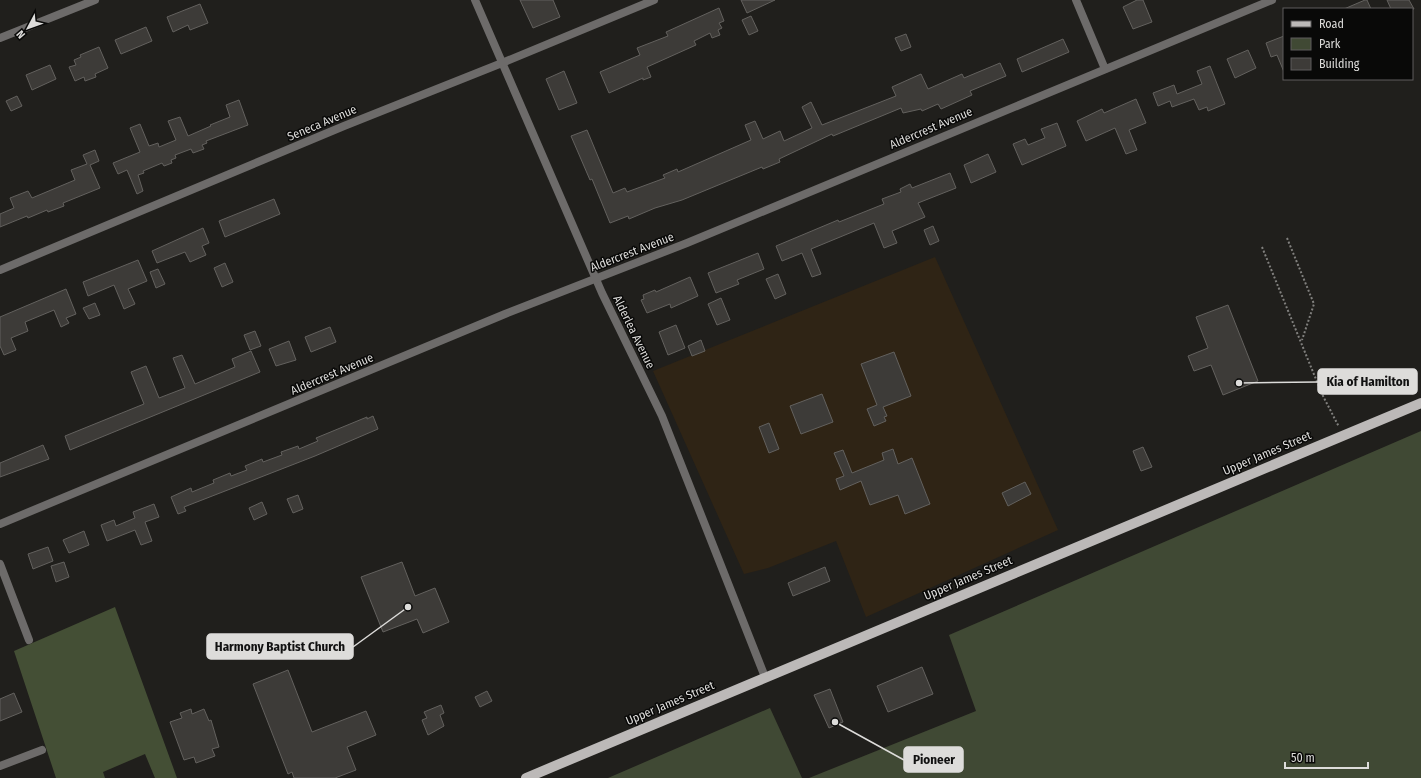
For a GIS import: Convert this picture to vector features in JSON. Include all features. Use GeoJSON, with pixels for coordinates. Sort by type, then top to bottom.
{"type":"FeatureCollection","features":[{"type":"Feature","properties":{"kind":"main road","name":"Upper James Street"},"geometry":{"type":"LineString","coordinates":[[526,778],[1421,403]]}},
{"type":"Feature","properties":{"kind":"street"},"geometry":{"type":"LineString","coordinates":[[0,38],[95,0]]}},
{"type":"Feature","properties":{"kind":"street","name":"Alderlea Avenue"},"geometry":{"type":"LineString","coordinates":[[475,0],[596,279],[662,416],[765,677]]}},
{"type":"Feature","properties":{"kind":"street","name":"Seneca Avenue"},"geometry":{"type":"LineString","coordinates":[[0,270],[344,126],[654,0]]}},
{"type":"Feature","properties":{"kind":"street"},"geometry":{"type":"LineString","coordinates":[[1076,0],[1105,69]]}},
{"type":"Feature","properties":{"kind":"street","name":"Aldercrest Avenue"},"geometry":{"type":"LineString","coordinates":[[0,524],[505,314],[687,243],[1272,0]]}},
{"type":"Feature","properties":{"kind":"street"},"geometry":{"type":"LineString","coordinates":[[0,564],[28,640]]}},
{"type":"Feature","properties":{"kind":"street"},"geometry":{"type":"LineString","coordinates":[[0,766],[42,750]]}},
{"type":"Feature","properties":{"kind":"path"},"geometry":{"type":"LineString","coordinates":[[1287,238],[1314,304],[1302,342]]}},
{"type":"Feature","properties":{"kind":"path"},"geometry":{"type":"LineString","coordinates":[[1262,247],[1322,394],[1343,436]]}},
{"type":"Feature","properties":{"kind":"shaded area"},"geometry":{"type":"Polygon","coordinates":[[[935,257],[1058,530],[866,617],[836,541],[768,568],[744,574],[653,371],[935,257]]]}},
{"type":"Feature","properties":{"kind":"green space"},"geometry":{"type":"Polygon","coordinates":[[[1421,431],[1421,778],[809,778],[976,711],[949,635],[1421,431]]]}},
{"type":"Feature","properties":{"kind":"green space"},"geometry":{"type":"Polygon","coordinates":[[[115,607],[177,778],[155,778],[145,754],[103,772],[105,778],[56,778],[14,651],[115,607]]]}},
{"type":"Feature","properties":{"kind":"green space"},"geometry":{"type":"Polygon","coordinates":[[[770,708],[802,778],[608,778],[770,708]]]}},
{"type":"Feature","properties":{"kind":"building"},"geometry":{"type":"Polygon","coordinates":[[[520,0],[553,0],[560,17],[533,28],[520,0]]]}},
{"type":"Feature","properties":{"kind":"building"},"geometry":{"type":"Polygon","coordinates":[[[741,0],[775,0],[747,13],[741,0]]]}},
{"type":"Feature","properties":{"kind":"building"},"geometry":{"type":"Polygon","coordinates":[[[1137,0],[1143,0],[1152,22],[1133,29],[1123,7],[1137,0]]]}},
{"type":"Feature","properties":{"kind":"building"},"geometry":{"type":"Polygon","coordinates":[[[1367,0],[1371,8],[1346,8],[1367,0]]]}},
{"type":"Feature","properties":{"kind":"building"},"geometry":{"type":"Polygon","coordinates":[[[1387,0],[1409,0],[1414,9],[1413,8],[1391,8],[1387,0]]]}},
{"type":"Feature","properties":{"kind":"building"},"geometry":{"type":"Polygon","coordinates":[[[200,4],[208,23],[190,30],[188,25],[173,32],[167,17],[200,4]]]}},
{"type":"Feature","properties":{"kind":"building"},"geometry":{"type":"Polygon","coordinates":[[[719,8],[724,21],[719,23],[722,28],[718,30],[720,35],[712,38],[710,33],[694,41],[696,45],[647,67],[651,77],[643,80],[643,78],[609,93],[600,72],[640,55],[637,48],[668,36],[666,32],[719,8]]]}},
{"type":"Feature","properties":{"kind":"building"},"geometry":{"type":"Polygon","coordinates":[[[751,16],[758,31],[749,35],[742,20],[751,16]]]}},
{"type":"Feature","properties":{"kind":"building"},"geometry":{"type":"Polygon","coordinates":[[[146,27],[152,41],[121,54],[115,40],[146,27]]]}},
{"type":"Feature","properties":{"kind":"building"},"geometry":{"type":"Polygon","coordinates":[[[906,34],[911,47],[901,51],[895,38],[906,34]]]}},
{"type":"Feature","properties":{"kind":"building"},"geometry":{"type":"Polygon","coordinates":[[[1283,36],[1283,70],[1277,55],[1271,57],[1266,43],[1283,36]]]}},
{"type":"Feature","properties":{"kind":"building"},"geometry":{"type":"Polygon","coordinates":[[[1063,39],[1069,52],[1022,72],[1017,59],[1063,39]]]}},
{"type":"Feature","properties":{"kind":"building"},"geometry":{"type":"Polygon","coordinates":[[[99,47],[108,68],[95,74],[96,77],[85,81],[84,77],[75,81],[69,67],[76,65],[74,60],[81,57],[80,55],[99,47]]]}},
{"type":"Feature","properties":{"kind":"building"},"geometry":{"type":"Polygon","coordinates":[[[1248,50],[1256,68],[1235,78],[1227,59],[1248,50]]]}},
{"type":"Feature","properties":{"kind":"building"},"geometry":{"type":"Polygon","coordinates":[[[1000,63],[1006,76],[970,91],[972,95],[941,109],[938,104],[922,111],[921,109],[903,113],[901,108],[833,136],[832,134],[779,159],[780,162],[763,169],[762,167],[682,200],[655,208],[629,219],[628,216],[610,223],[592,179],[590,180],[571,136],[587,130],[613,193],[625,188],[627,192],[665,178],[663,175],[677,169],[678,172],[751,140],[745,125],[755,121],[763,139],[780,131],[784,141],[812,128],[802,107],[811,102],[822,125],[896,96],[892,87],[921,74],[928,89],[962,74],[964,78],[1000,63]]]}},
{"type":"Feature","properties":{"kind":"building"},"geometry":{"type":"Polygon","coordinates":[[[50,65],[56,79],[32,90],[26,75],[50,65]]]}},
{"type":"Feature","properties":{"kind":"building"},"geometry":{"type":"Polygon","coordinates":[[[1210,66],[1225,104],[1208,111],[1207,107],[1199,110],[1194,99],[1172,107],[1170,101],[1158,106],[1153,93],[1174,85],[1177,94],[1202,84],[1197,71],[1210,66]]]}},
{"type":"Feature","properties":{"kind":"building"},"geometry":{"type":"Polygon","coordinates":[[[564,71],[577,103],[559,110],[546,79],[564,71]]]}},
{"type":"Feature","properties":{"kind":"building"},"geometry":{"type":"Polygon","coordinates":[[[17,96],[22,106],[11,111],[6,101],[17,96]]]}},
{"type":"Feature","properties":{"kind":"building"},"geometry":{"type":"Polygon","coordinates":[[[1136,99],[1146,123],[1129,130],[1137,150],[1126,154],[1115,128],[1086,141],[1077,121],[1102,109],[1104,113],[1136,99]]]}},
{"type":"Feature","properties":{"kind":"building"},"geometry":{"type":"Polygon","coordinates":[[[239,100],[248,125],[206,141],[207,143],[202,145],[204,149],[193,153],[191,149],[175,155],[176,158],[171,160],[172,163],[164,166],[162,163],[143,171],[144,173],[138,175],[143,191],[137,194],[127,170],[118,174],[113,163],[140,152],[130,128],[140,124],[149,146],[158,143],[159,147],[176,140],[168,121],[180,117],[188,136],[230,117],[226,105],[239,100]]]}},
{"type":"Feature","properties":{"kind":"building"},"geometry":{"type":"Polygon","coordinates":[[[1057,123],[1066,146],[1022,165],[1013,144],[1025,139],[1028,145],[1045,138],[1041,129],[1057,123]]]}},
{"type":"Feature","properties":{"kind":"building"},"geometry":{"type":"Polygon","coordinates":[[[95,150],[99,161],[90,165],[100,188],[63,203],[64,206],[48,212],[47,210],[28,218],[27,216],[0,227],[0,214],[14,208],[10,198],[28,191],[32,198],[75,180],[71,170],[87,164],[83,155],[95,150]]]}},
{"type":"Feature","properties":{"kind":"building"},"geometry":{"type":"Polygon","coordinates":[[[988,154],[996,172],[971,183],[964,165],[988,154]]]}},
{"type":"Feature","properties":{"kind":"building"},"geometry":{"type":"Polygon","coordinates":[[[950,173],[956,188],[918,203],[925,217],[892,231],[897,243],[884,248],[874,223],[811,249],[821,274],[812,277],[802,253],[782,261],[776,246],[838,220],[839,222],[884,204],[882,199],[901,192],[900,189],[910,184],[912,188],[950,173]]]}},
{"type":"Feature","properties":{"kind":"building"},"geometry":{"type":"Polygon","coordinates":[[[274,199],[280,214],[225,237],[219,221],[274,199]]]}},
{"type":"Feature","properties":{"kind":"building"},"geometry":{"type":"Polygon","coordinates":[[[933,226],[939,241],[930,245],[924,230],[933,226]]]}},
{"type":"Feature","properties":{"kind":"building"},"geometry":{"type":"Polygon","coordinates":[[[203,228],[209,243],[202,246],[206,255],[190,262],[185,252],[157,263],[152,251],[203,228]]]}},
{"type":"Feature","properties":{"kind":"building"},"geometry":{"type":"Polygon","coordinates":[[[758,253],[764,269],[737,280],[739,284],[716,293],[708,273],[758,253]]]}},
{"type":"Feature","properties":{"kind":"building"},"geometry":{"type":"Polygon","coordinates":[[[138,260],[147,281],[128,289],[135,304],[124,309],[114,285],[88,296],[83,282],[138,260]]]}},
{"type":"Feature","properties":{"kind":"building"},"geometry":{"type":"Polygon","coordinates":[[[225,263],[233,282],[222,287],[214,268],[225,263]]]}},
{"type":"Feature","properties":{"kind":"building"},"geometry":{"type":"Polygon","coordinates":[[[158,269],[165,284],[156,288],[150,272],[158,269]]]}},
{"type":"Feature","properties":{"kind":"building"},"geometry":{"type":"Polygon","coordinates":[[[778,274],[786,294],[775,299],[766,279],[778,274]]]}},
{"type":"Feature","properties":{"kind":"building"},"geometry":{"type":"Polygon","coordinates":[[[690,277],[698,296],[671,308],[670,304],[647,313],[641,300],[644,299],[643,295],[655,290],[656,292],[690,277]]]}},
{"type":"Feature","properties":{"kind":"building"},"geometry":{"type":"Polygon","coordinates":[[[66,289],[76,314],[66,318],[69,323],[61,327],[54,310],[25,322],[28,331],[11,338],[16,350],[4,355],[0,346],[0,317],[66,289]]]}},
{"type":"Feature","properties":{"kind":"building"},"geometry":{"type":"Polygon","coordinates":[[[721,298],[730,320],[717,325],[708,304],[721,298]]]}},
{"type":"Feature","properties":{"kind":"building"},"geometry":{"type":"Polygon","coordinates":[[[95,303],[100,315],[89,319],[83,308],[95,303]]]}},
{"type":"Feature","properties":{"kind":"building"},"geometry":{"type":"Polygon","coordinates":[[[1228,305],[1258,381],[1223,395],[1211,365],[1194,371],[1188,356],[1208,348],[1196,317],[1228,305]]]}},
{"type":"Feature","properties":{"kind":"building"},"geometry":{"type":"Polygon","coordinates":[[[676,325],[685,348],[668,355],[659,332],[676,325]]]}},
{"type":"Feature","properties":{"kind":"building"},"geometry":{"type":"Polygon","coordinates":[[[330,327],[336,342],[311,352],[305,337],[330,327]]]}},
{"type":"Feature","properties":{"kind":"building"},"geometry":{"type":"Polygon","coordinates":[[[255,331],[261,346],[250,350],[244,335],[255,331]]]}},
{"type":"Feature","properties":{"kind":"building"},"geometry":{"type":"Polygon","coordinates":[[[701,340],[705,351],[692,356],[688,346],[701,340]]]}},
{"type":"Feature","properties":{"kind":"building"},"geometry":{"type":"Polygon","coordinates":[[[289,341],[296,360],[276,366],[269,349],[289,341]]]}},
{"type":"Feature","properties":{"kind":"building"},"geometry":{"type":"Polygon","coordinates":[[[251,351],[260,372],[70,450],[65,436],[144,404],[131,372],[146,366],[159,398],[185,388],[173,358],[182,355],[195,384],[235,367],[232,359],[251,351]]]}},
{"type":"Feature","properties":{"kind":"building"},"geometry":{"type":"Polygon","coordinates":[[[894,352],[911,396],[883,407],[887,416],[884,417],[886,421],[874,426],[867,409],[877,405],[861,364],[894,352]]]}},
{"type":"Feature","properties":{"kind":"building"},"geometry":{"type":"Polygon","coordinates":[[[822,394],[833,422],[801,434],[790,406],[822,394]]]}},
{"type":"Feature","properties":{"kind":"building"},"geometry":{"type":"Polygon","coordinates":[[[373,416],[378,429],[315,456],[184,507],[186,511],[178,514],[171,497],[191,488],[192,492],[214,483],[213,480],[230,473],[231,476],[247,470],[245,466],[262,459],[263,462],[282,455],[281,452],[298,446],[299,449],[318,441],[316,438],[367,417],[367,419],[373,416]]]}},
{"type":"Feature","properties":{"kind":"building"},"geometry":{"type":"Polygon","coordinates":[[[769,423],[779,449],[769,453],[759,427],[769,423]]]}},
{"type":"Feature","properties":{"kind":"building"},"geometry":{"type":"Polygon","coordinates":[[[43,445],[49,459],[0,477],[0,463],[43,445]]]}},
{"type":"Feature","properties":{"kind":"building"},"geometry":{"type":"Polygon","coordinates":[[[1143,447],[1152,467],[1141,471],[1133,451],[1143,447]]]}},
{"type":"Feature","properties":{"kind":"building"},"geometry":{"type":"Polygon","coordinates":[[[893,449],[898,464],[912,458],[930,504],[905,514],[898,495],[870,505],[861,481],[840,490],[836,479],[844,476],[834,453],[843,450],[852,473],[884,460],[882,453],[893,449]]]}},
{"type":"Feature","properties":{"kind":"building"},"geometry":{"type":"Polygon","coordinates":[[[1025,482],[1031,494],[1008,506],[1002,493],[1025,482]]]}},
{"type":"Feature","properties":{"kind":"building"},"geometry":{"type":"Polygon","coordinates":[[[298,495],[303,509],[293,513],[287,499],[298,495]]]}},
{"type":"Feature","properties":{"kind":"building"},"geometry":{"type":"Polygon","coordinates":[[[262,502],[267,514],[254,520],[249,508],[262,502]]]}},
{"type":"Feature","properties":{"kind":"building"},"geometry":{"type":"Polygon","coordinates":[[[154,504],[159,517],[145,522],[152,541],[141,545],[135,530],[107,541],[101,525],[114,520],[116,526],[135,518],[133,512],[154,504]]]}},
{"type":"Feature","properties":{"kind":"building"},"geometry":{"type":"Polygon","coordinates":[[[84,531],[89,545],[69,553],[63,540],[84,531]]]}},
{"type":"Feature","properties":{"kind":"building"},"geometry":{"type":"Polygon","coordinates":[[[48,547],[53,561],[33,569],[28,554],[48,547]]]}},
{"type":"Feature","properties":{"kind":"building"},"geometry":{"type":"Polygon","coordinates":[[[64,562],[69,577],[56,582],[51,566],[64,562]]]}},
{"type":"Feature","properties":{"kind":"building"},"geometry":{"type":"Polygon","coordinates":[[[402,562],[415,596],[435,588],[449,622],[423,633],[417,619],[383,632],[361,577],[402,562]]]}},
{"type":"Feature","properties":{"kind":"building"},"geometry":{"type":"Polygon","coordinates":[[[825,567],[830,581],[793,596],[788,583],[825,567]]]}},
{"type":"Feature","properties":{"kind":"building"},"geometry":{"type":"Polygon","coordinates":[[[922,667],[933,694],[888,712],[877,686],[922,667]]]}},
{"type":"Feature","properties":{"kind":"building"},"geometry":{"type":"Polygon","coordinates":[[[288,670],[312,732],[366,711],[376,735],[347,747],[356,770],[335,778],[294,778],[292,772],[288,774],[253,684],[288,670]]]}},
{"type":"Feature","properties":{"kind":"building"},"geometry":{"type":"Polygon","coordinates":[[[830,689],[843,722],[829,728],[814,695],[830,689]]]}},
{"type":"Feature","properties":{"kind":"building"},"geometry":{"type":"Polygon","coordinates":[[[487,691],[492,701],[480,707],[475,697],[487,691]]]}},
{"type":"Feature","properties":{"kind":"building"},"geometry":{"type":"Polygon","coordinates":[[[14,693],[22,712],[0,721],[0,699],[14,693]]]}},
{"type":"Feature","properties":{"kind":"building"},"geometry":{"type":"Polygon","coordinates":[[[441,705],[444,713],[440,715],[444,726],[428,735],[422,720],[427,718],[424,712],[441,705]]]}},
{"type":"Feature","properties":{"kind":"building"},"geometry":{"type":"Polygon","coordinates":[[[191,709],[192,714],[204,709],[209,721],[211,720],[219,747],[212,749],[215,756],[196,763],[194,757],[184,760],[170,722],[182,718],[180,713],[191,709]]]}},
{"type":"Feature","properties":{"kind":"place","name":"Kia of Hamilton"},"geometry":{"type":"Point","coordinates":[1239,383]}},
{"type":"Feature","properties":{"kind":"place","name":"Harmony Baptist Church"},"geometry":{"type":"Point","coordinates":[408,607]}},
{"type":"Feature","properties":{"kind":"place","name":"Pioneer"},"geometry":{"type":"Point","coordinates":[835,722]}}]}
